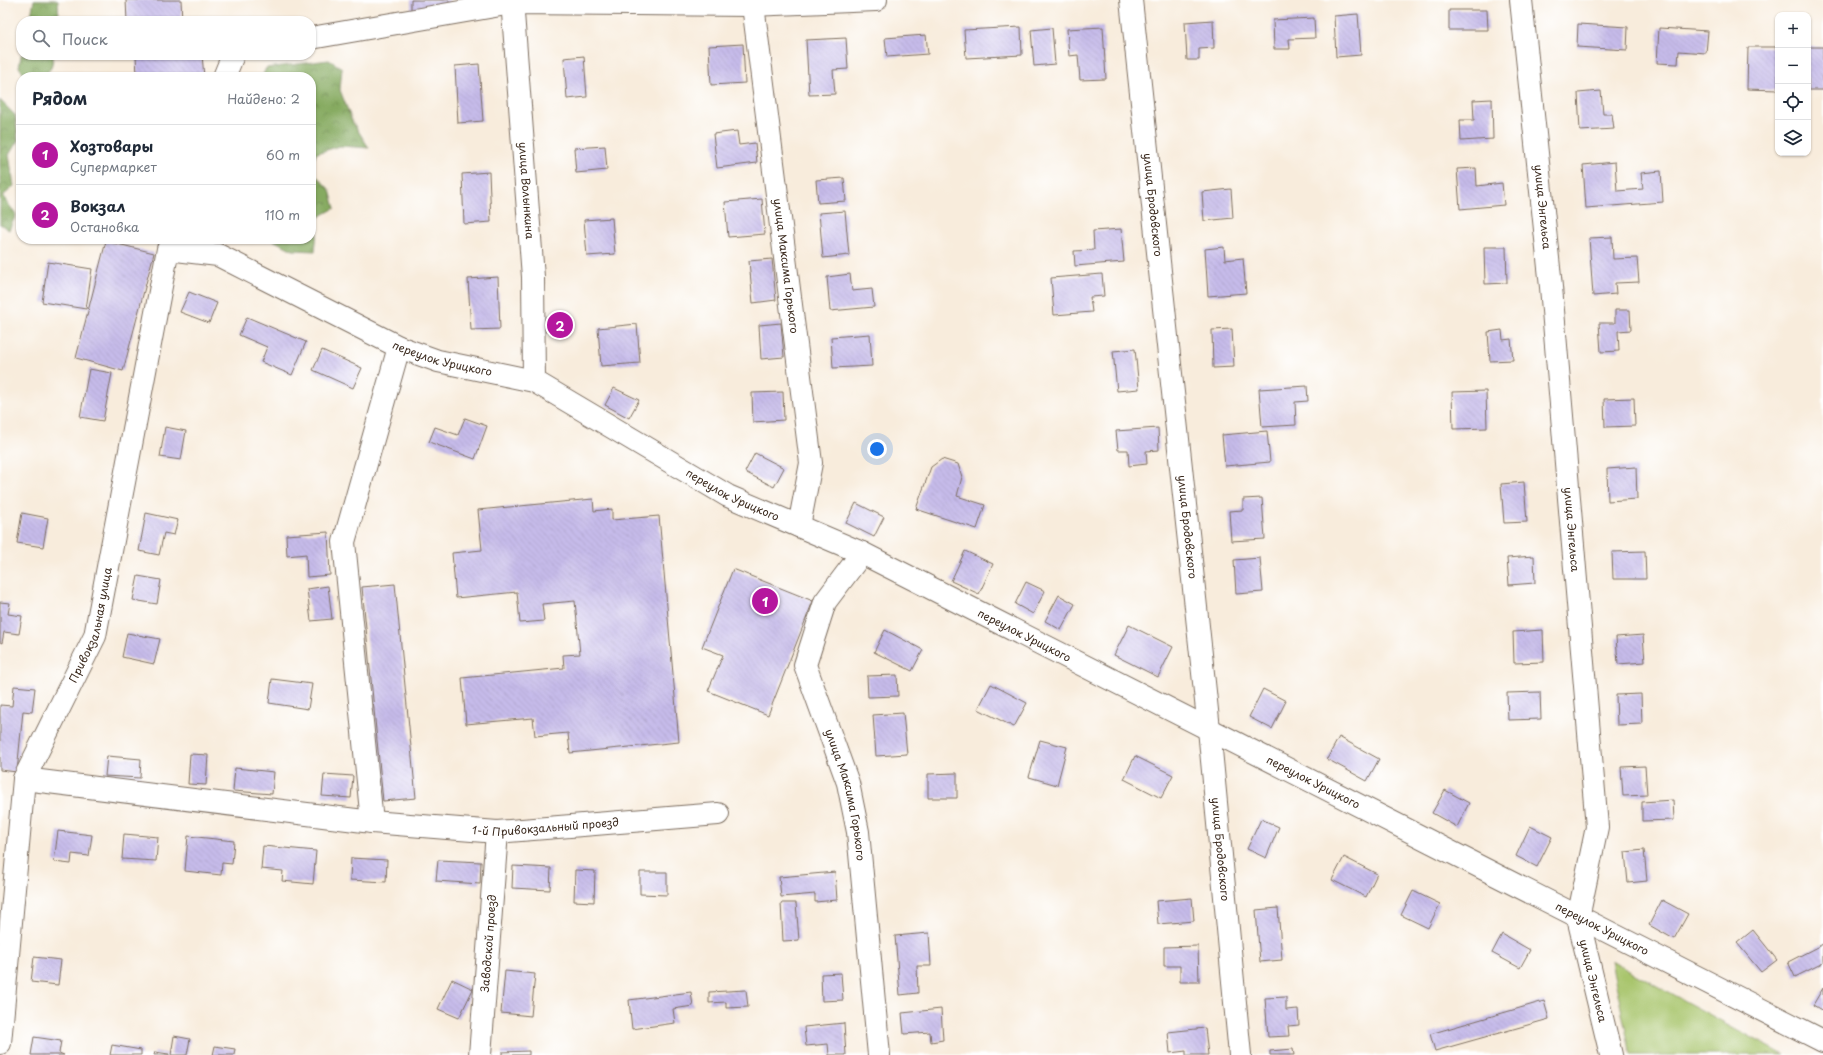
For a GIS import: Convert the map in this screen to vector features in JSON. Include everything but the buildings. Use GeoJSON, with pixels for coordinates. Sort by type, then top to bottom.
{"type":"FeatureCollection","features":[{"type":"Feature","properties":{"kind":"street"},"geometry":{"type":"LineString","coordinates":[[316,37],[512,2],[753,5],[876,0]]}},
{"type":"Feature","properties":{"kind":"street","name":"улица Бродовского"},"geometry":{"type":"LineString","coordinates":[[1131,0],[1209,729],[1240,1055]]}},
{"type":"Feature","properties":{"kind":"street","name":"улица Энгельса"},"geometry":{"type":"LineString","coordinates":[[1521,0],[1551,286],[1597,827],[1578,918],[1611,1055]]}},
{"type":"Feature","properties":{"kind":"street","name":"улица Волынкина"},"geometry":{"type":"LineString","coordinates":[[512,2],[533,277],[534,381]]}},
{"type":"Feature","properties":{"kind":"street","name":"улица Максима Горького"},"geometry":{"type":"LineString","coordinates":[[753,5],[811,463],[799,526]]}},
{"type":"Feature","properties":{"kind":"street"},"geometry":{"type":"LineString","coordinates":[[226,72],[232,60]]}},
{"type":"Feature","properties":{"kind":"street","name":"переулок Урицкого"},"geometry":{"type":"LineString","coordinates":[[214,247],[399,347],[438,361],[534,381],[728,496],[862,553],[1823,1042]]}},
{"type":"Feature","properties":{"kind":"street","name":"Привокзальная улица"},"geometry":{"type":"LineString","coordinates":[[0,1043],[24,779],[95,636],[168,250],[214,247]]}},
{"type":"Feature","properties":{"kind":"street"},"geometry":{"type":"LineString","coordinates":[[372,822],[344,542],[399,347]]}},
{"type":"Feature","properties":{"kind":"street","name":"улица Максима Горького"},"geometry":{"type":"LineString","coordinates":[[862,553],[825,602],[805,665],[848,783],[858,832],[879,1055]]}},
{"type":"Feature","properties":{"kind":"street","name":"1-й Привокзальный проезд"},"geometry":{"type":"LineString","coordinates":[[24,779],[372,822],[497,832],[718,814]]}},
{"type":"Feature","properties":{"kind":"street","name":"Заводской проезд"},"geometry":{"type":"LineString","coordinates":[[480,1055],[497,832]]}},
{"type":"Feature","properties":{"kind":"green space"},"geometry":{"type":"Polygon","coordinates":[[[34,0],[58,0],[59,16],[31,16],[34,0]]]}},
{"type":"Feature","properties":{"kind":"green space"},"geometry":{"type":"Polygon","coordinates":[[[20,60],[53,60],[51,68],[47,72],[22,72],[19,67],[20,60]]]}},
{"type":"Feature","properties":{"kind":"green space"},"geometry":{"type":"Polygon","coordinates":[[[329,60],[342,68],[340,90],[352,121],[369,148],[340,146],[316,154],[316,72],[264,72],[266,68],[329,60]]]}},
{"type":"Feature","properties":{"kind":"green space"},"geometry":{"type":"Polygon","coordinates":[[[0,100],[15,115],[16,143],[9,155],[14,186],[3,196],[16,215],[9,230],[0,224],[0,100]]]}},
{"type":"Feature","properties":{"kind":"green space"},"geometry":{"type":"Polygon","coordinates":[[[316,175],[330,190],[335,208],[317,218],[316,175]]]}},
{"type":"Feature","properties":{"kind":"green space"},"geometry":{"type":"Polygon","coordinates":[[[281,244],[316,244],[315,251],[293,250],[281,244]]]}},
{"type":"Feature","properties":{"kind":"green space"},"geometry":{"type":"Polygon","coordinates":[[[1611,961],[1784,1055],[1631,1055],[1611,961]]]}},
{"type":"Feature","properties":{"kind":"place","name":"Вокзал"},"geometry":{"type":"Point","coordinates":[560,325]}},
{"type":"Feature","properties":{"kind":"place","name":"Хозтовары"},"geometry":{"type":"Point","coordinates":[765,601]}}]}
